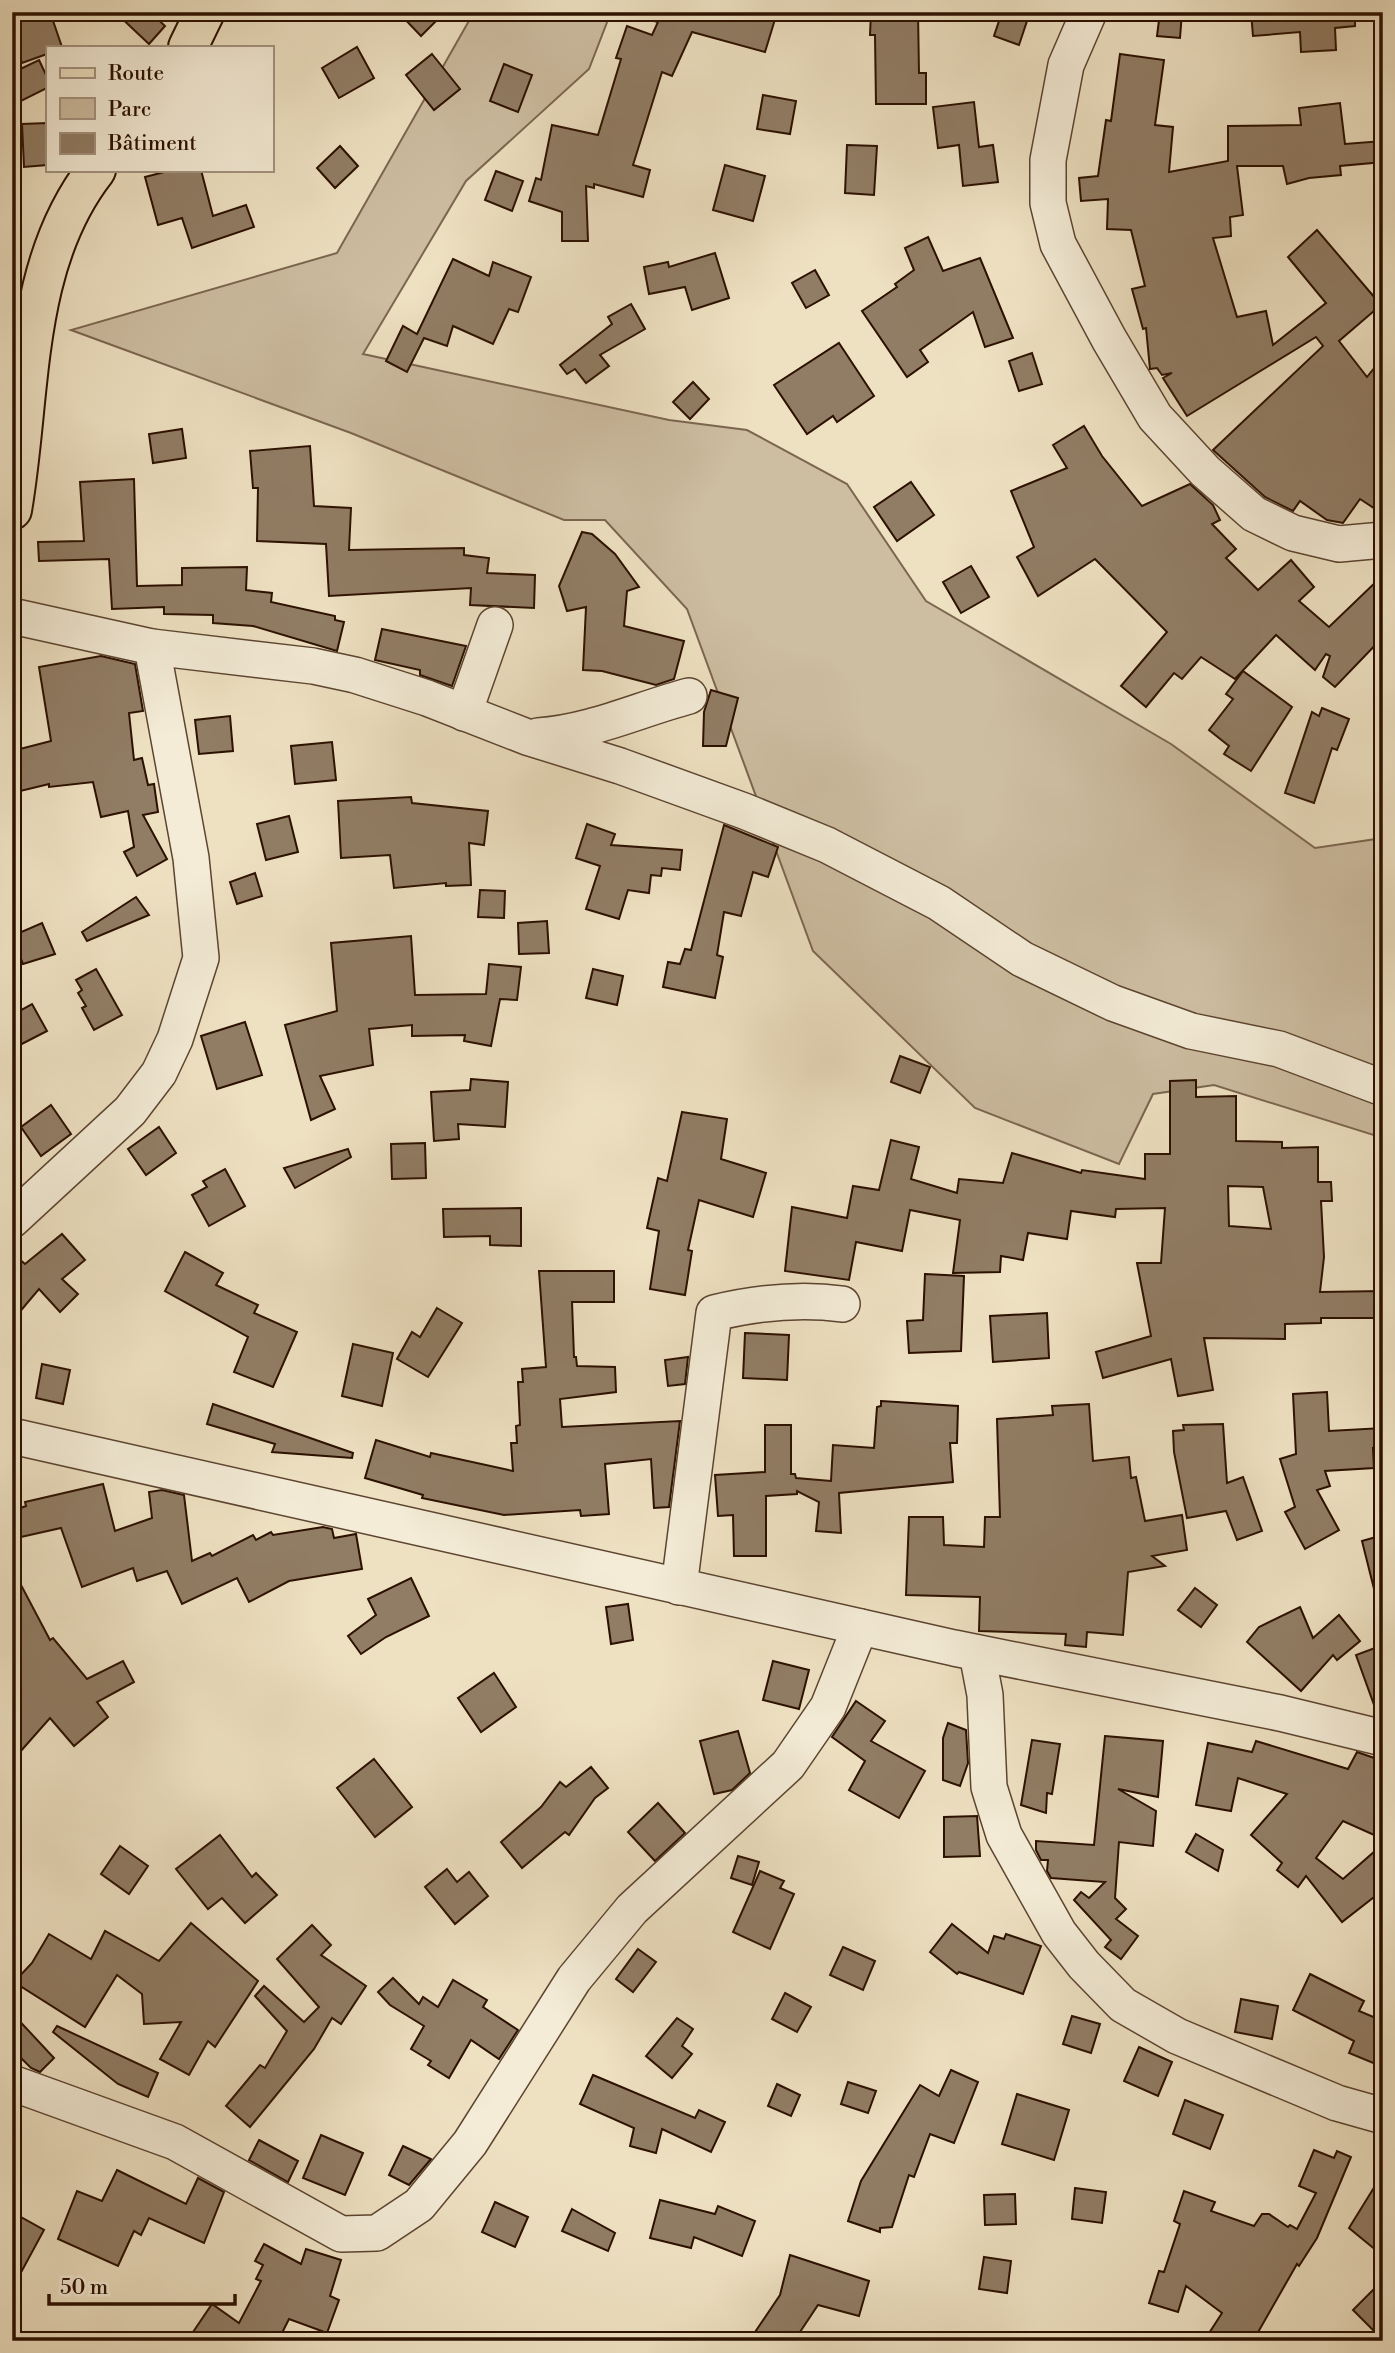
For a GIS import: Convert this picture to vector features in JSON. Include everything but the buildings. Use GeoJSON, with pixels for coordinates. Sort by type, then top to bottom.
{"type":"FeatureCollection","features":[{"type":"Feature","properties":{"kind":"main road"},"geometry":{"type":"LineString","coordinates":[[188,46],[205,12]]}},
{"type":"Feature","properties":{"kind":"main road"},"geometry":{"type":"LineString","coordinates":[[12,510],[34,324],[46,270],[60,225],[95,172]]}},
{"type":"Feature","properties":{"kind":"street"},"geometry":{"type":"LineString","coordinates":[[1089,12],[1066,65],[1048,160],[1048,203],[1058,244],[1109,339],[1155,417],[1205,471],[1254,514],[1293,533],[1339,544],[1383,540]]}},
{"type":"Feature","properties":{"kind":"street"},"geometry":{"type":"LineString","coordinates":[[12,616],[152,647],[252,657],[324,669],[415,694],[527,737],[620,766],[827,845],[939,903],[1022,959],[1113,1003],[1191,1031],[1279,1049],[1383,1088]]}},
{"type":"Feature","properties":{"kind":"street"},"geometry":{"type":"LineString","coordinates":[[464,713],[495,625]]}},
{"type":"Feature","properties":{"kind":"street"},"geometry":{"type":"LineString","coordinates":[[12,1220],[130,1111],[159,1073],[175,1039],[201,958],[191,858],[152,647]]}},
{"type":"Feature","properties":{"kind":"street"},"geometry":{"type":"LineString","coordinates":[[527,737],[583,730],[689,696]]}},
{"type":"Feature","properties":{"kind":"street"},"geometry":{"type":"LineString","coordinates":[[679,1587],[714,1313],[752,1304],[818,1301],[842,1304]]}},
{"type":"Feature","properties":{"kind":"street"},"geometry":{"type":"LineString","coordinates":[[12,1436],[976,1653],[1280,1713],[1383,1738]]}},
{"type":"Feature","properties":{"kind":"street"},"geometry":{"type":"LineString","coordinates":[[12,2083],[175,2142],[341,2234],[377,2233],[419,2205],[470,2143],[574,1979],[632,1909],[788,1765],[828,1707],[860,1627]]}},
{"type":"Feature","properties":{"kind":"street"},"geometry":{"type":"LineString","coordinates":[[976,1653],[985,1695],[989,1787],[1004,1835],[1059,1933],[1084,1965],[1123,2005],[1177,2036],[1337,2103],[1383,2116]]}},
{"type":"Feature","properties":{"kind":"green space"},"geometry":{"type":"Polygon","coordinates":[[[474,12],[611,12],[589,69],[466,181],[363,354],[669,420],[747,430],[847,484],[926,601],[1171,744],[1315,848],[1383,838],[1383,1138],[1214,1085],[1153,1094],[1119,1164],[975,1108],[813,951],[687,609],[605,520],[564,520],[351,433],[71,330],[337,253],[474,12]]]}}]}
